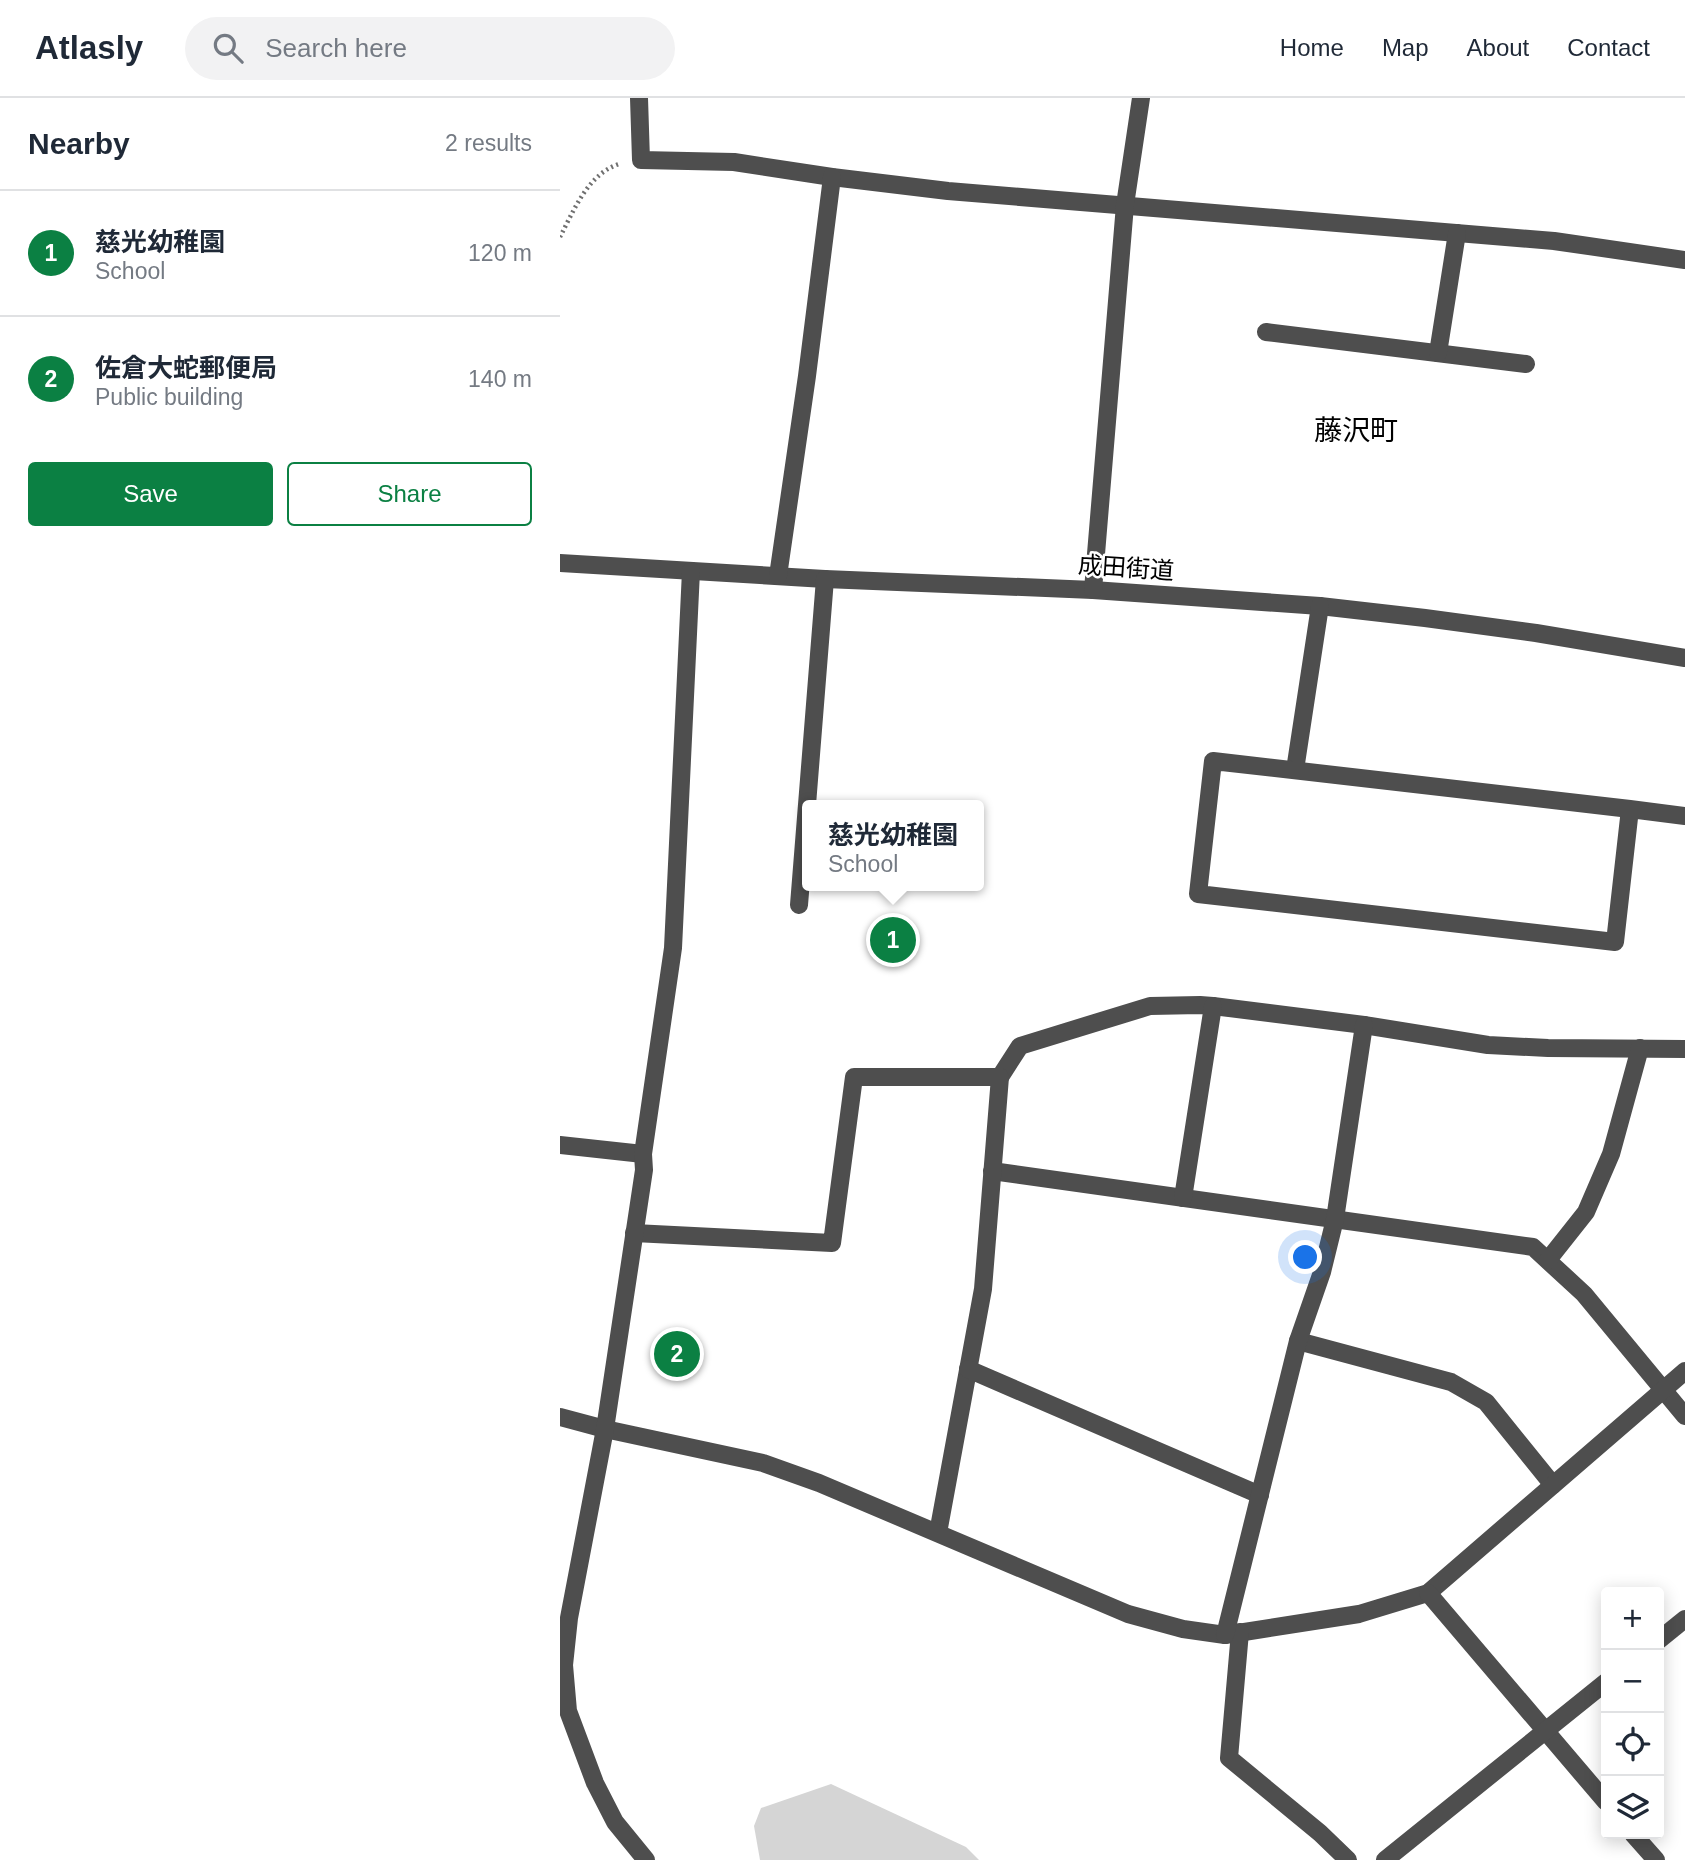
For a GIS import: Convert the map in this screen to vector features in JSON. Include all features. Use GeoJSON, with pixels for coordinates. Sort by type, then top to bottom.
{"type":"FeatureCollection","features":[{"type":"Feature","properties":{"kind":"street"},"geometry":{"type":"LineString","coordinates":[[639,98],[641,160],[734,163],[948,191],[1554,241],[1685,260]]}},
{"type":"Feature","properties":{"kind":"street"},"geometry":{"type":"LineString","coordinates":[[1093,590],[1125,205],[1141,98]]}},
{"type":"Feature","properties":{"kind":"street"},"geometry":{"type":"LineString","coordinates":[[778,576],[832,177]]}},
{"type":"Feature","properties":{"kind":"street"},"geometry":{"type":"LineString","coordinates":[[1438,353],[1457,233]]}},
{"type":"Feature","properties":{"kind":"street"},"geometry":{"type":"LineString","coordinates":[[1266,332],[1526,364]]}},
{"type":"Feature","properties":{"kind":"street","name":"成田街道"},"geometry":{"type":"LineString","coordinates":[[560,563],[825,579],[1093,590],[1320,606],[1536,633],[1685,659]]}},
{"type":"Feature","properties":{"kind":"street"},"geometry":{"type":"LineString","coordinates":[[646,1860],[615,1822],[595,1783],[564,1704],[564,1665],[569,1618],[605,1429],[635,1233],[644,1170],[643,1154],[673,948],[691,571]]}},
{"type":"Feature","properties":{"kind":"street"},"geometry":{"type":"LineString","coordinates":[[807,800],[825,579]]}},
{"type":"Feature","properties":{"kind":"street"},"geometry":{"type":"LineString","coordinates":[[1296,770],[1320,606]]}},
{"type":"Feature","properties":{"kind":"street"},"geometry":{"type":"LineString","coordinates":[[1630,809],[1615,942],[1198,894],[1213,761],[1296,770],[1630,809],[1685,816]]}},
{"type":"Feature","properties":{"kind":"street"},"geometry":{"type":"LineString","coordinates":[[799,905],[802,867]]}},
{"type":"Feature","properties":{"kind":"street"},"geometry":{"type":"LineString","coordinates":[[939,1533],[983,1289],[1000,1077],[1020,1046],[1150,1006],[1200,1005],[1488,1045],[1685,1049]]}},
{"type":"Feature","properties":{"kind":"street"},"geometry":{"type":"LineString","coordinates":[[1183,1198],[1213,1006]]}},
{"type":"Feature","properties":{"kind":"street"},"geometry":{"type":"LineString","coordinates":[[1348,1860],[1320,1833],[1229,1758],[1233,1634],[1260,1495],[1298,1341],[1322,1272],[1335,1219],[1364,1026]]}},
{"type":"Feature","properties":{"kind":"street"},"geometry":{"type":"LineString","coordinates":[[1548,1261],[1586,1212],[1611,1154],[1640,1048]]}},
{"type":"Feature","properties":{"kind":"street"},"geometry":{"type":"LineString","coordinates":[[635,1233],[832,1243],[854,1077],[1000,1077]]}},
{"type":"Feature","properties":{"kind":"street"},"geometry":{"type":"LineString","coordinates":[[560,1145],[643,1154]]}},
{"type":"Feature","properties":{"kind":"street"},"geometry":{"type":"LineString","coordinates":[[992,1171],[1534,1247],[1584,1294],[1685,1416]]}},
{"type":"Feature","properties":{"kind":"street"},"geometry":{"type":"LineString","coordinates":[[1298,1341],[1451,1382],[1486,1402],[1553,1485]]}},
{"type":"Feature","properties":{"kind":"street"},"geometry":{"type":"LineString","coordinates":[[968,1369],[1260,1495]]}},
{"type":"Feature","properties":{"kind":"street"},"geometry":{"type":"LineString","coordinates":[[560,1417],[763,1463],[819,1483],[1128,1614],[1182,1629],[1233,1634],[1359,1614],[1428,1594],[1685,1371]]}},
{"type":"Feature","properties":{"kind":"street"},"geometry":{"type":"LineString","coordinates":[[1428,1594],[1601,1796]]}},
{"type":"Feature","properties":{"kind":"street"},"geometry":{"type":"LineString","coordinates":[[1664,1636],[1685,1619]]}},
{"type":"Feature","properties":{"kind":"street"},"geometry":{"type":"LineString","coordinates":[[1385,1860],[1601,1686]]}},
{"type":"Feature","properties":{"kind":"street"},"geometry":{"type":"LineString","coordinates":[[1637,1839],[1656,1860]]}},
{"type":"Feature","properties":{"kind":"path"},"geometry":{"type":"LineString","coordinates":[[560,237],[584,192],[606,168],[641,160]]}},
{"type":"Feature","properties":{"kind":"shaded area"},"geometry":{"type":"Polygon","coordinates":[[[831,1784],[966,1847],[979,1860],[760,1860],[754,1826],[761,1808],[831,1784]]]}},
{"type":"Feature","properties":{"kind":"place","name":"慈光幼稚園"},"geometry":{"type":"Point","coordinates":[893,940]}},
{"type":"Feature","properties":{"kind":"place","name":"佐倉大蛇郵便局"},"geometry":{"type":"Point","coordinates":[677,1354]}},
{"type":"Feature","properties":{"kind":"district","name":"藤沢町"},"geometry":{"type":"Point","coordinates":[1356,430]}}]}
